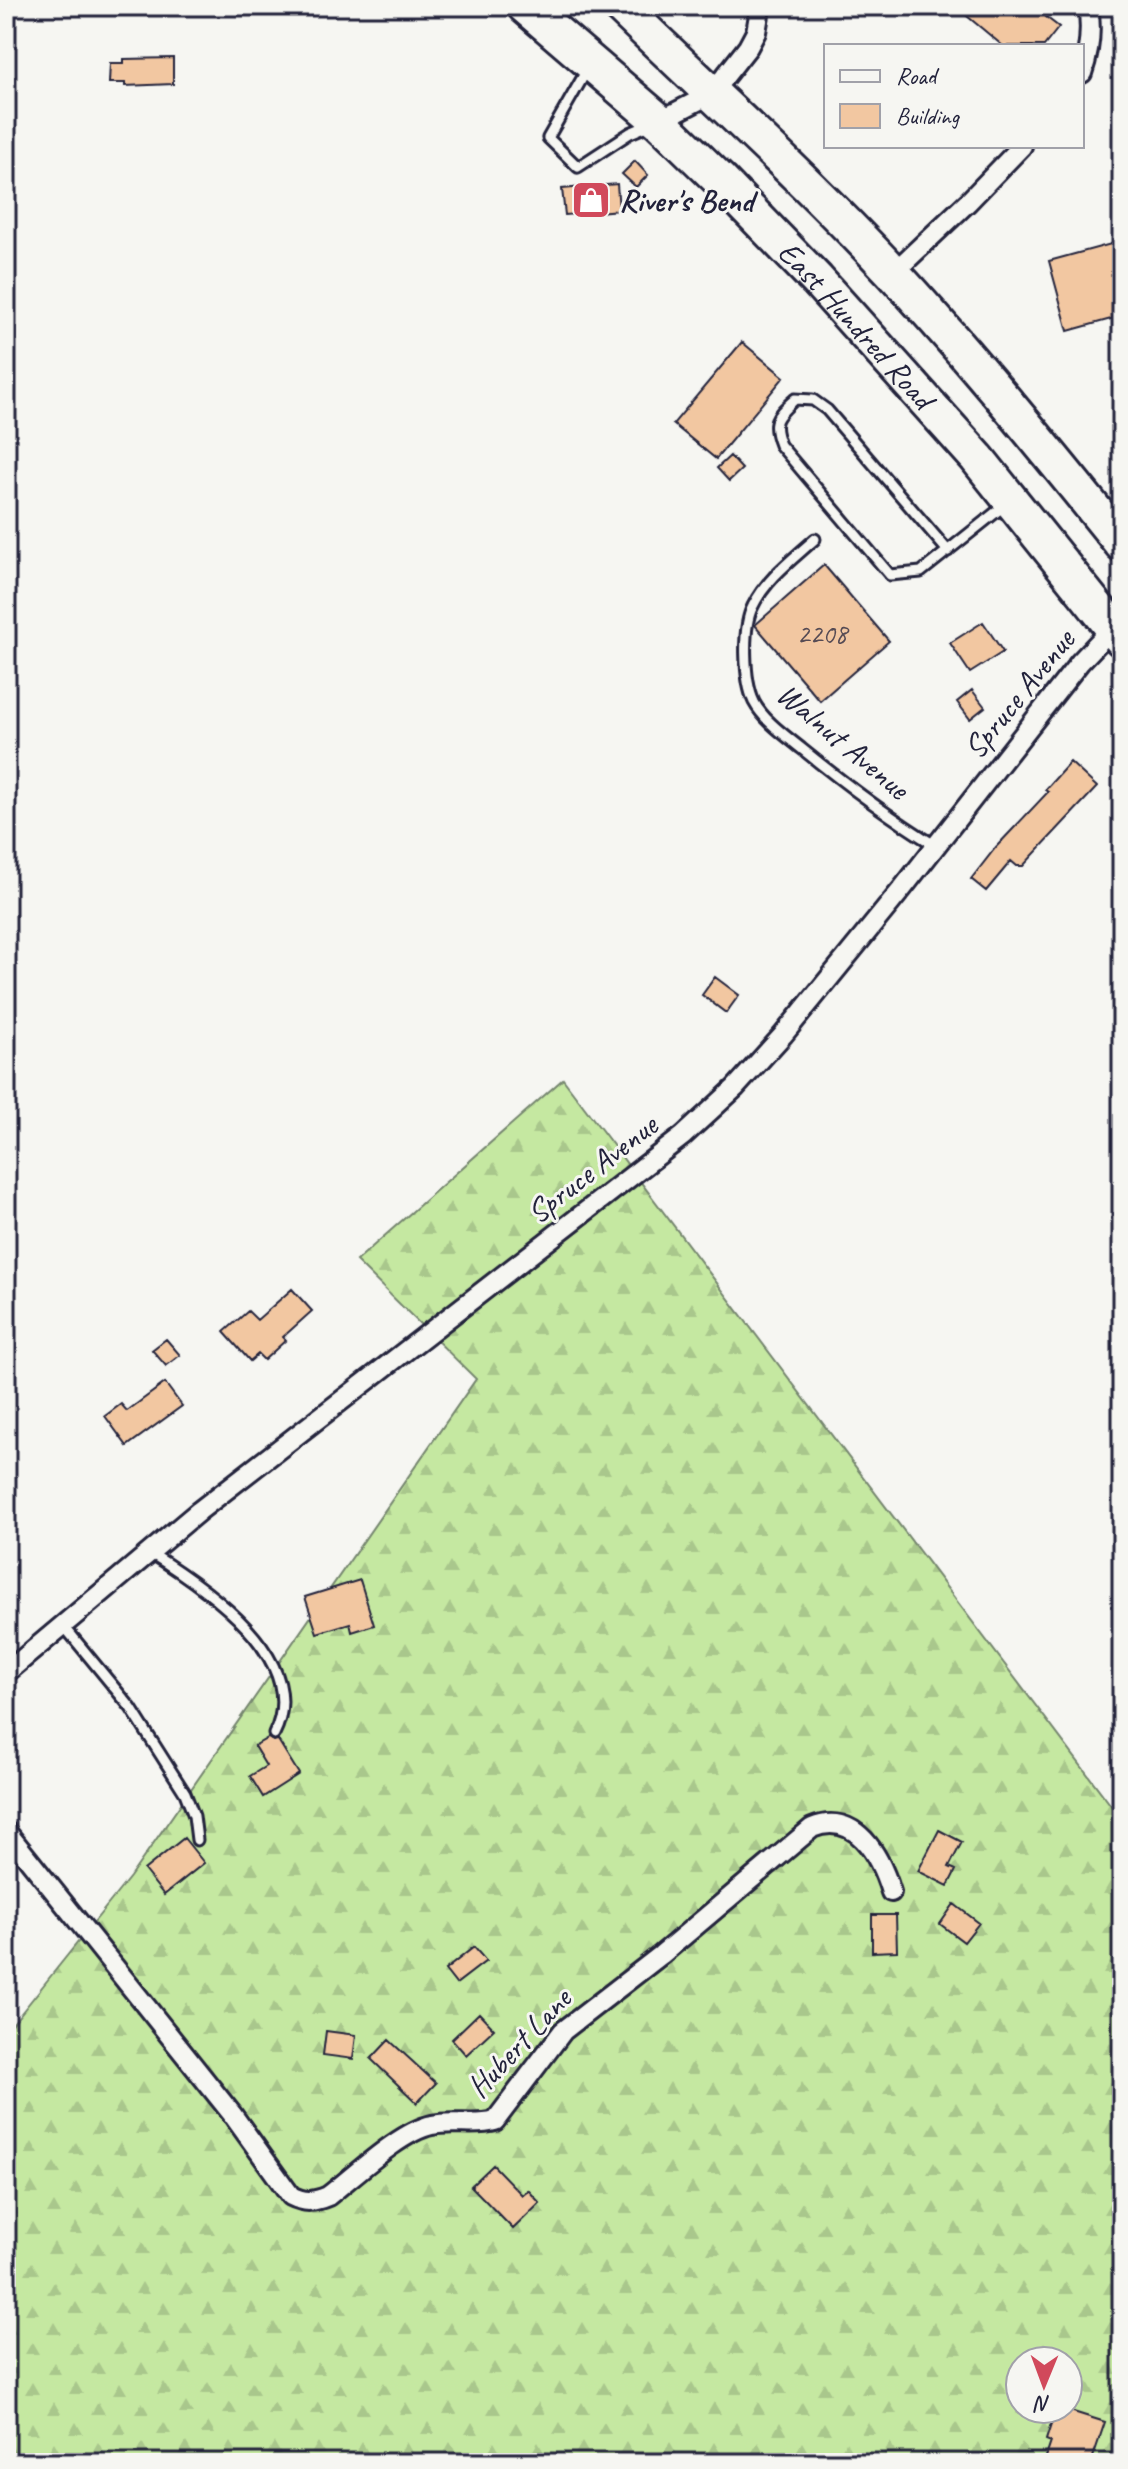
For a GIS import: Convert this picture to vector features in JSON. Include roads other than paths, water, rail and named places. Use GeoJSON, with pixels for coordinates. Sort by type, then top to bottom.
{"type":"FeatureCollection","features":[{"type":"Feature","properties":{"kind":"highway","name":"East Hundred Road"},"geometry":{"type":"LineString","coordinates":[[525,6],[659,121],[817,280],[977,458],[1119,628]]}},
{"type":"Feature","properties":{"kind":"highway","name":"East Hundred Road"},"geometry":{"type":"LineString","coordinates":[[620,6],[779,156],[893,273],[993,385],[1122,544]]}},
{"type":"Feature","properties":{"kind":"street"},"geometry":{"type":"LineString","coordinates":[[659,121],[711,94],[748,47],[756,32],[758,6]]}},
{"type":"Feature","properties":{"kind":"street"},"geometry":{"type":"LineString","coordinates":[[1084,67],[1090,49],[1088,6]]}},
{"type":"Feature","properties":{"kind":"street"},"geometry":{"type":"LineString","coordinates":[[893,273],[1020,148]]}},
{"type":"Feature","properties":{"kind":"street","name":"Spruce Avenue"},"geometry":{"type":"LineString","coordinates":[[6,1673],[199,1511],[683,1136],[735,1088],[783,1035],[1080,662],[1119,628]]}},
{"type":"Feature","properties":{"kind":"street","name":"Hubert Lane"},"geometry":{"type":"LineString","coordinates":[[6,1831],[232,2114],[291,2196],[314,2202],[328,2196],[410,2132],[431,2125],[495,2121],[563,2031],[661,1955],[812,1828],[824,1823],[840,1823],[852,1828],[877,1859],[891,1892]]}},
{"type":"Feature","properties":{"kind":"lane"},"geometry":{"type":"LineString","coordinates":[[592,62],[548,138],[578,167],[630,133],[659,121]]}},
{"type":"Feature","properties":{"kind":"lane"},"geometry":{"type":"LineString","coordinates":[[948,551],[827,410],[813,400],[795,399],[776,416],[774,430],[780,445],[890,575],[921,572],[948,551],[1011,501]]}},
{"type":"Feature","properties":{"kind":"lane","name":"Walnut Avenue"},"geometry":{"type":"LineString","coordinates":[[815,539],[766,586],[752,607],[745,628],[749,688],[761,712],[790,739],[891,818],[936,846]]}},
{"type":"Feature","properties":{"kind":"lane"},"geometry":{"type":"LineString","coordinates":[[149,1552],[215,1597],[262,1648],[277,1673],[282,1691],[282,1709],[274,1734]]}},
{"type":"Feature","properties":{"kind":"lane"},"geometry":{"type":"LineString","coordinates":[[63,1625],[131,1708],[185,1793],[194,1816],[197,1840]]}},
{"type":"Feature","properties":{"kind":"place","name":"River's Bend"},"geometry":{"type":"Point","coordinates":[591,200]}}]}
